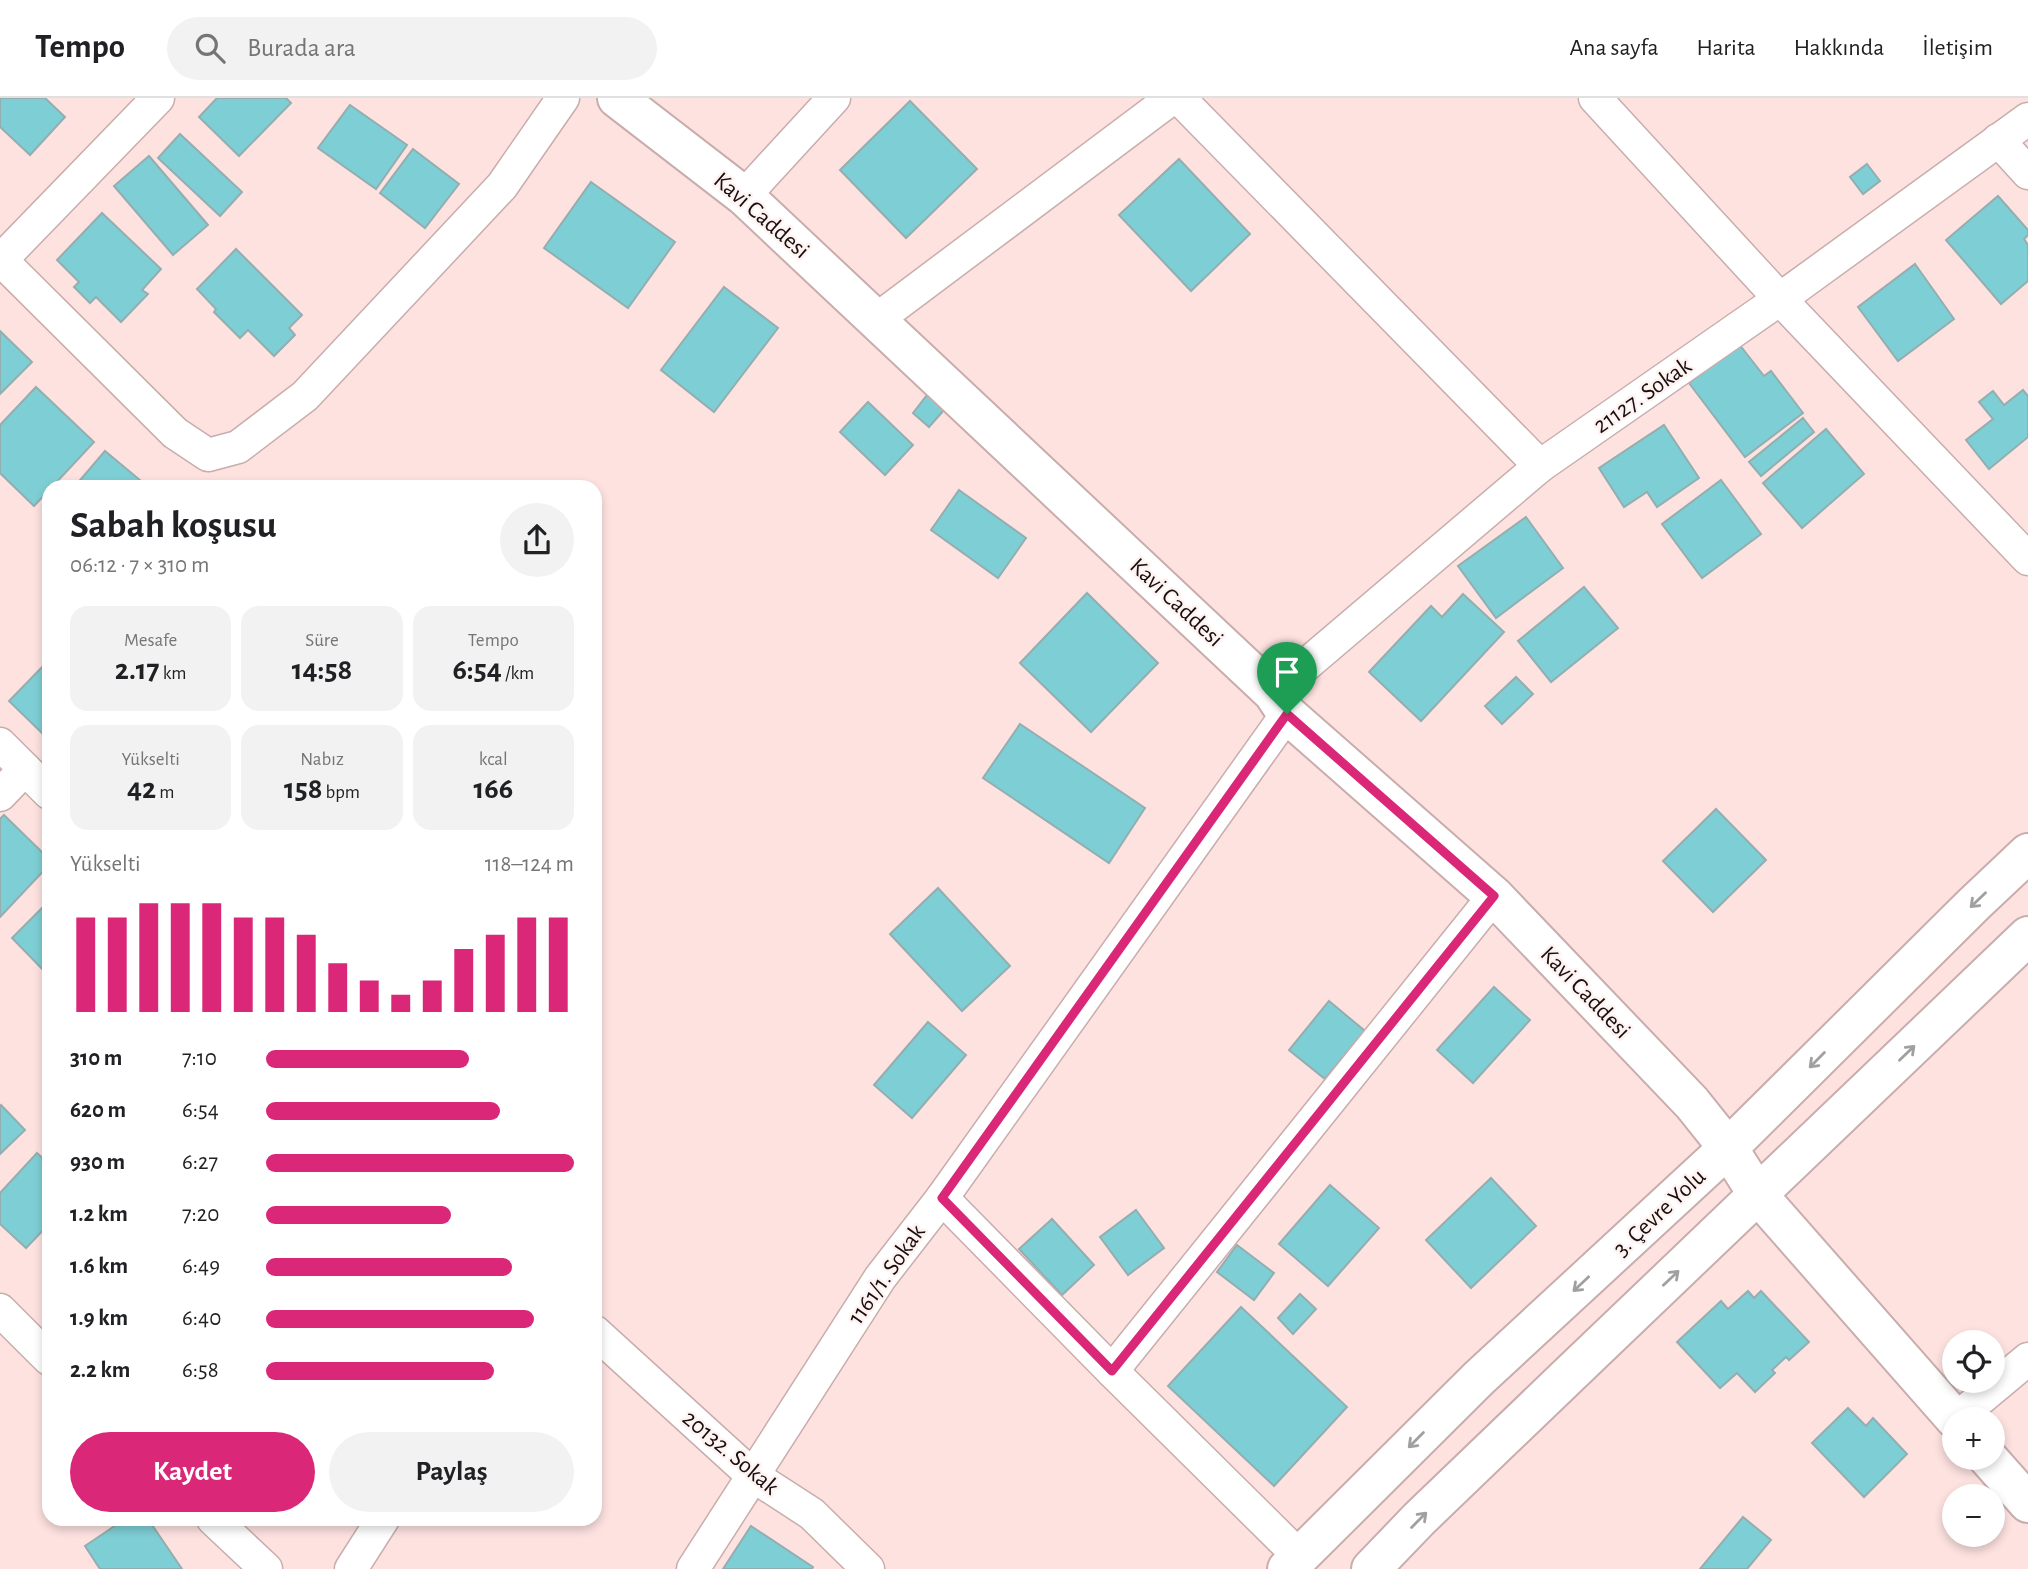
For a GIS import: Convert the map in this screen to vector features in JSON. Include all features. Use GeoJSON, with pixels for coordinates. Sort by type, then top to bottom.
{"type":"FeatureCollection","features":[{"type":"Feature","properties":{"kind":"street"},"geometry":{"type":"LineString","coordinates":[[158,98],[0,260],[175,433],[208,456],[238,447],[305,396],[502,186],[563,98]]}},
{"type":"Feature","properties":{"kind":"street","name":"Kavi Caddesi"},"geometry":{"type":"LineString","coordinates":[[617,98],[744,196],[1280,704],[1494,896],[1692,1103],[1728,1148],[1758,1195],[1944,1407]]}},
{"type":"Feature","properties":{"kind":"street"},"geometry":{"type":"LineString","coordinates":[[744,196],[834,98]]}},
{"type":"Feature","properties":{"kind":"street"},"geometry":{"type":"LineString","coordinates":[[876,320],[1172,98]]}},
{"type":"Feature","properties":{"kind":"street"},"geometry":{"type":"LineString","coordinates":[[1179,98],[1540,466]]}},
{"type":"Feature","properties":{"kind":"street"},"geometry":{"type":"LineString","coordinates":[[1595,98],[1780,299],[2028,559]]}},
{"type":"Feature","properties":{"kind":"street","name":"21127. Sokak"},"geometry":{"type":"LineString","coordinates":[[1280,704],[1540,466],[1780,299],[2028,119]]}},
{"type":"Feature","properties":{"kind":"street"},"geometry":{"type":"LineString","coordinates":[[1998,140],[2028,173]]}},
{"type":"Feature","properties":{"kind":"street","name":"1161/1. Sokak"},"geometry":{"type":"LineString","coordinates":[[693,1569],[880,1278],[942,1198],[1280,704]]}},
{"type":"Feature","properties":{"kind":"street"},"geometry":{"type":"LineString","coordinates":[[0,744],[42,786]]}},
{"type":"Feature","properties":{"kind":"street"},"geometry":{"type":"LineString","coordinates":[[0,795],[26,769]]}},
{"type":"Feature","properties":{"kind":"street","name":"3. Çevre Yolu"},"geometry":{"type":"LineString","coordinates":[[1293,1562],[1479,1378],[1728,1148],[2028,853]]}},
{"type":"Feature","properties":{"kind":"street"},"geometry":{"type":"LineString","coordinates":[[1112,1371],[1494,896]]}},
{"type":"Feature","properties":{"kind":"street"},"geometry":{"type":"LineString","coordinates":[[1371,1569],[1561,1382],[2028,936]]}},
{"type":"Feature","properties":{"kind":"street"},"geometry":{"type":"LineString","coordinates":[[942,1198],[1112,1371],[1293,1562]]}},
{"type":"Feature","properties":{"kind":"street"},"geometry":{"type":"LineString","coordinates":[[0,1310],[42,1352]]}},
{"type":"Feature","properties":{"kind":"street","name":"20132. Sokak"},"geometry":{"type":"LineString","coordinates":[[602,1338],[752,1475],[812,1514],[868,1569]]}},
{"type":"Feature","properties":{"kind":"street"},"geometry":{"type":"LineString","coordinates":[[1970,1407],[2028,1359]]}},
{"type":"Feature","properties":{"kind":"street"},"geometry":{"type":"LineString","coordinates":[[1999,1470],[2028,1503]]}},
{"type":"Feature","properties":{"kind":"street"},"geometry":{"type":"LineString","coordinates":[[221,1526],[266,1569]]}},
{"type":"Feature","properties":{"kind":"street"},"geometry":{"type":"LineString","coordinates":[[351,1569],[379,1526]]}},
{"type":"Feature","properties":{"kind":"building"},"geometry":{"type":"Polygon","coordinates":[[[0,98],[45,98],[65,117],[30,155],[0,127],[0,98]]]}},
{"type":"Feature","properties":{"kind":"building"},"geometry":{"type":"Polygon","coordinates":[[[217,98],[286,98],[291,103],[239,156],[199,117],[217,98]]]}},
{"type":"Feature","properties":{"kind":"building"},"geometry":{"type":"Polygon","coordinates":[[[910,101],[977,169],[906,238],[840,170],[910,101]]]}},
{"type":"Feature","properties":{"kind":"building"},"geometry":{"type":"Polygon","coordinates":[[[350,105],[407,145],[376,189],[318,148],[350,105]]]}},
{"type":"Feature","properties":{"kind":"building"},"geometry":{"type":"Polygon","coordinates":[[[180,134],[242,192],[220,216],[158,158],[180,134]]]}},
{"type":"Feature","properties":{"kind":"building"},"geometry":{"type":"Polygon","coordinates":[[[413,149],[459,184],[425,228],[380,193],[413,149]]]}},
{"type":"Feature","properties":{"kind":"building"},"geometry":{"type":"Polygon","coordinates":[[[149,156],[208,225],[173,255],[114,186],[149,156]]]}},
{"type":"Feature","properties":{"kind":"building"},"geometry":{"type":"Polygon","coordinates":[[[1179,159],[1250,234],[1191,291],[1119,215],[1179,159]]]}},
{"type":"Feature","properties":{"kind":"building"},"geometry":{"type":"Polygon","coordinates":[[[1867,164],[1880,181],[1863,194],[1850,177],[1867,164]]]}},
{"type":"Feature","properties":{"kind":"building"},"geometry":{"type":"Polygon","coordinates":[[[591,182],[675,242],[628,308],[544,248],[591,182]]]}},
{"type":"Feature","properties":{"kind":"building"},"geometry":{"type":"Polygon","coordinates":[[[1998,196],[2028,230],[2024,239],[2028,245],[2028,281],[2001,304],[1946,240],[1998,196]]]}},
{"type":"Feature","properties":{"kind":"building"},"geometry":{"type":"Polygon","coordinates":[[[102,213],[161,269],[142,290],[148,294],[121,322],[96,297],[90,303],[74,287],[79,282],[57,260],[102,213]]]}},
{"type":"Feature","properties":{"kind":"building"},"geometry":{"type":"Polygon","coordinates":[[[236,249],[302,315],[289,328],[295,335],[274,356],[248,330],[240,338],[214,312],[216,309],[197,289],[236,249]]]}},
{"type":"Feature","properties":{"kind":"building"},"geometry":{"type":"Polygon","coordinates":[[[1915,264],[1954,319],[1898,361],[1858,307],[1915,264]]]}},
{"type":"Feature","properties":{"kind":"building"},"geometry":{"type":"Polygon","coordinates":[[[724,287],[778,328],[714,412],[661,370],[724,287]]]}},
{"type":"Feature","properties":{"kind":"building"},"geometry":{"type":"Polygon","coordinates":[[[0,331],[32,362],[0,394],[0,331]]]}},
{"type":"Feature","properties":{"kind":"building"},"geometry":{"type":"Polygon","coordinates":[[[1739,344],[1764,376],[1771,371],[1803,413],[1745,457],[1689,383],[1739,344]]]}},
{"type":"Feature","properties":{"kind":"building"},"geometry":{"type":"Polygon","coordinates":[[[36,387],[94,442],[59,480],[42,480],[42,497],[34,506],[0,473],[0,425],[36,387]]]}},
{"type":"Feature","properties":{"kind":"building"},"geometry":{"type":"Polygon","coordinates":[[[2023,390],[2028,396],[2028,437],[1989,469],[1966,440],[1993,419],[1979,402],[1993,391],[2004,405],[2023,390]]]}},
{"type":"Feature","properties":{"kind":"building"},"geometry":{"type":"Polygon","coordinates":[[[927,395],[944,410],[929,427],[913,413],[927,395]]]}},
{"type":"Feature","properties":{"kind":"building"},"geometry":{"type":"Polygon","coordinates":[[[868,402],[913,445],[885,475],[840,432],[868,402]]]}},
{"type":"Feature","properties":{"kind":"building"},"geometry":{"type":"Polygon","coordinates":[[[1803,418],[1814,432],[1761,476],[1749,462],[1803,418]]]}},
{"type":"Feature","properties":{"kind":"building"},"geometry":{"type":"Polygon","coordinates":[[[1664,425],[1699,478],[1657,507],[1647,492],[1624,507],[1599,468],[1664,425]]]}},
{"type":"Feature","properties":{"kind":"building"},"geometry":{"type":"Polygon","coordinates":[[[1826,429],[1864,474],[1802,528],[1763,483],[1826,429]]]}},
{"type":"Feature","properties":{"kind":"building"},"geometry":{"type":"Polygon","coordinates":[[[105,451],[140,480],[80,480],[105,451]]]}},
{"type":"Feature","properties":{"kind":"building"},"geometry":{"type":"Polygon","coordinates":[[[1721,480],[1761,534],[1702,578],[1662,524],[1721,480]]]}},
{"type":"Feature","properties":{"kind":"building"},"geometry":{"type":"Polygon","coordinates":[[[959,490],[1026,538],[998,578],[931,530],[959,490]]]}},
{"type":"Feature","properties":{"kind":"building"},"geometry":{"type":"Polygon","coordinates":[[[1526,517],[1563,568],[1496,618],[1458,566],[1526,517]]]}},
{"type":"Feature","properties":{"kind":"building"},"geometry":{"type":"Polygon","coordinates":[[[1584,587],[1618,628],[1551,682],[1518,641],[1584,587]]]}},
{"type":"Feature","properties":{"kind":"building"},"geometry":{"type":"Polygon","coordinates":[[[1087,593],[1158,663],[1091,732],[1020,663],[1087,593]]]}},
{"type":"Feature","properties":{"kind":"building"},"geometry":{"type":"Polygon","coordinates":[[[1463,594],[1504,632],[1421,721],[1369,672],[1431,606],[1442,617],[1463,594]]]}},
{"type":"Feature","properties":{"kind":"building"},"geometry":{"type":"Polygon","coordinates":[[[42,667],[42,733],[9,701],[42,667]]]}},
{"type":"Feature","properties":{"kind":"building"},"geometry":{"type":"Polygon","coordinates":[[[1516,677],[1533,694],[1502,724],[1485,706],[1516,677]]]}},
{"type":"Feature","properties":{"kind":"building"},"geometry":{"type":"Polygon","coordinates":[[[1020,724],[1145,808],[1109,863],[983,778],[1020,724]]]}},
{"type":"Feature","properties":{"kind":"building"},"geometry":{"type":"Polygon","coordinates":[[[1716,809],[1766,860],[1713,912],[1663,861],[1716,809]]]}},
{"type":"Feature","properties":{"kind":"building"},"geometry":{"type":"Polygon","coordinates":[[[4,815],[42,852],[42,872],[0,917],[0,819],[4,815]]]}},
{"type":"Feature","properties":{"kind":"building"},"geometry":{"type":"Polygon","coordinates":[[[938,888],[1010,966],[962,1011],[890,934],[938,888]]]}},
{"type":"Feature","properties":{"kind":"building"},"geometry":{"type":"Polygon","coordinates":[[[42,908],[42,969],[12,938],[42,908]]]}},
{"type":"Feature","properties":{"kind":"building"},"geometry":{"type":"Polygon","coordinates":[[[1494,987],[1530,1020],[1473,1083],[1437,1050],[1494,987]]]}},
{"type":"Feature","properties":{"kind":"building"},"geometry":{"type":"Polygon","coordinates":[[[1329,1001],[1365,1031],[1325,1079],[1289,1050],[1329,1001]]]}},
{"type":"Feature","properties":{"kind":"building"},"geometry":{"type":"Polygon","coordinates":[[[928,1022],[966,1055],[912,1118],[874,1085],[928,1022]]]}},
{"type":"Feature","properties":{"kind":"building"},"geometry":{"type":"Polygon","coordinates":[[[0,1106],[25,1130],[0,1154],[0,1106]]]}},
{"type":"Feature","properties":{"kind":"building"},"geometry":{"type":"Polygon","coordinates":[[[37,1153],[42,1158],[42,1231],[26,1248],[0,1224],[0,1193],[37,1153]]]}},
{"type":"Feature","properties":{"kind":"building"},"geometry":{"type":"Polygon","coordinates":[[[1491,1178],[1536,1226],[1471,1288],[1426,1240],[1491,1178]]]}},
{"type":"Feature","properties":{"kind":"building"},"geometry":{"type":"Polygon","coordinates":[[[1330,1185],[1379,1228],[1328,1286],[1279,1244],[1330,1185]]]}},
{"type":"Feature","properties":{"kind":"building"},"geometry":{"type":"Polygon","coordinates":[[[1136,1210],[1164,1248],[1128,1275],[1100,1237],[1136,1210]]]}},
{"type":"Feature","properties":{"kind":"building"},"geometry":{"type":"Polygon","coordinates":[[[1052,1219],[1094,1265],[1062,1295],[1019,1249],[1052,1219]]]}},
{"type":"Feature","properties":{"kind":"building"},"geometry":{"type":"Polygon","coordinates":[[[1237,1245],[1274,1273],[1254,1300],[1217,1272],[1237,1245]]]}},
{"type":"Feature","properties":{"kind":"building"},"geometry":{"type":"Polygon","coordinates":[[[1748,1291],[1754,1298],[1761,1291],[1809,1342],[1789,1360],[1786,1357],[1772,1370],[1775,1373],[1755,1392],[1737,1373],[1720,1388],[1677,1342],[1721,1301],[1728,1309],[1748,1291]]]}},
{"type":"Feature","properties":{"kind":"building"},"geometry":{"type":"Polygon","coordinates":[[[1300,1294],[1316,1309],[1293,1334],[1278,1318],[1300,1294]]]}},
{"type":"Feature","properties":{"kind":"building"},"geometry":{"type":"Polygon","coordinates":[[[1241,1307],[1347,1407],[1274,1486],[1168,1386],[1241,1307]]]}},
{"type":"Feature","properties":{"kind":"building"},"geometry":{"type":"Polygon","coordinates":[[[1848,1408],[1866,1426],[1873,1418],[1907,1454],[1864,1497],[1812,1443],[1848,1408]]]}},
{"type":"Feature","properties":{"kind":"building"},"geometry":{"type":"Polygon","coordinates":[[[1743,1517],[1771,1540],[1747,1569],[1700,1569],[1743,1517]]]}},
{"type":"Feature","properties":{"kind":"building"},"geometry":{"type":"Polygon","coordinates":[[[115,1526],[153,1526],[182,1569],[100,1569],[85,1546],[115,1526]]]}},
{"type":"Feature","properties":{"kind":"building"},"geometry":{"type":"Polygon","coordinates":[[[751,1526],[813,1567],[812,1569],[723,1569],[751,1526]]]}},
{"type":"Feature","properties":{"kind":"route"},"geometry":{"type":"LineString","coordinates":[[1287,714],[1494,896],[1112,1371],[942,1198],[1287,714]]}}]}
